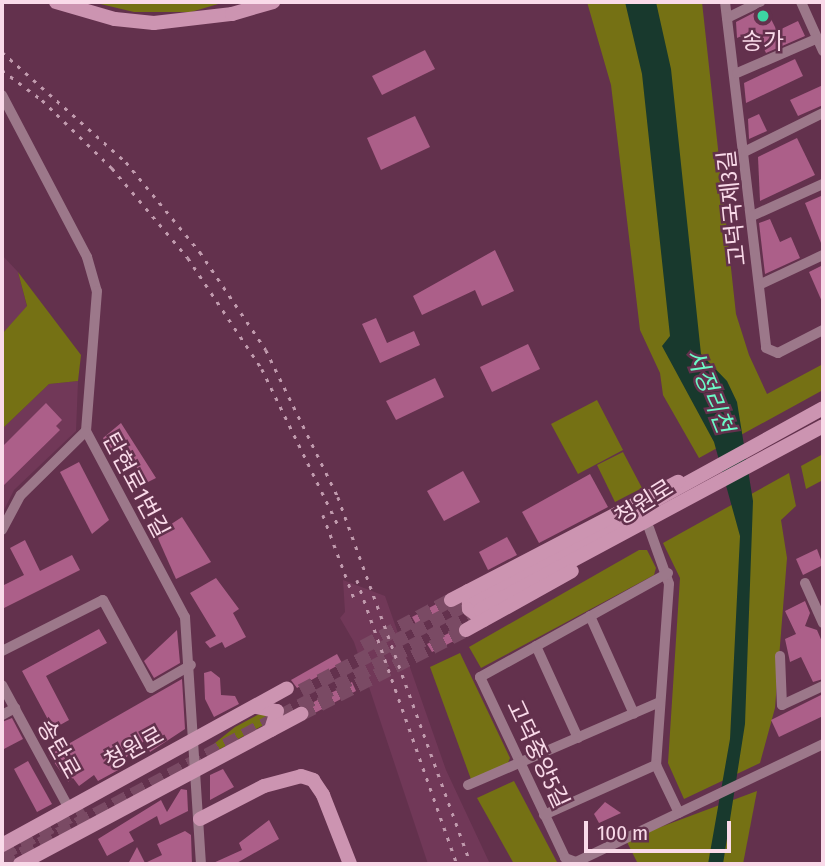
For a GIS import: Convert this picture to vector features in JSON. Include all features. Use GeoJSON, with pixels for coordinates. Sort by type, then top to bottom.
{"type":"FeatureCollection","features":[{"type":"Feature","properties":{"kind":"main road"},"geometry":{"type":"LineString","coordinates":[[57,2],[115,19],[154,23],[272,2]]}},
{"type":"Feature","properties":{"kind":"main road","name":"청원로"},"geometry":{"type":"LineString","coordinates":[[466,629],[477,605],[660,487],[689,479],[823,408]]}},
{"type":"Feature","properties":{"kind":"main road","name":"청원로"},"geometry":{"type":"LineString","coordinates":[[477,605],[698,495],[823,426]]}},
{"type":"Feature","properties":{"kind":"main road","name":"청원로"},"geometry":{"type":"LineString","coordinates":[[451,600],[477,605],[649,528],[698,495]]}},
{"type":"Feature","properties":{"kind":"main road","name":"청원로"},"geometry":{"type":"LineString","coordinates":[[2,845],[70,810],[287,688]]}},
{"type":"Feature","properties":{"kind":"main road"},"geometry":{"type":"LineString","coordinates":[[256,707],[277,711],[271,730]]}},
{"type":"Feature","properties":{"kind":"main road","name":"청원로"},"geometry":{"type":"LineString","coordinates":[[20,864],[301,714]]}},
{"type":"Feature","properties":{"kind":"main road"},"geometry":{"type":"LineString","coordinates":[[200,819],[264,786],[300,776],[313,780],[323,794],[349,864]]}},
{"type":"Feature","properties":{"kind":"street","name":"고덕국제3길"},"geometry":{"type":"LineString","coordinates":[[725,2],[737,73],[766,348],[778,353],[823,330]]}},
{"type":"Feature","properties":{"kind":"street"},"geometry":{"type":"LineString","coordinates":[[727,18],[760,2]]}},
{"type":"Feature","properties":{"kind":"street"},"geometry":{"type":"LineString","coordinates":[[801,2],[823,51]]}},
{"type":"Feature","properties":{"kind":"street"},"geometry":{"type":"LineString","coordinates":[[737,73],[816,38]]}},
{"type":"Feature","properties":{"kind":"street","name":"탄현로1번길"},"geometry":{"type":"LineString","coordinates":[[2,95],[87,257],[97,291],[86,431],[185,617],[191,665],[201,864]]}},
{"type":"Feature","properties":{"kind":"street"},"geometry":{"type":"LineString","coordinates":[[746,151],[823,113]]}},
{"type":"Feature","properties":{"kind":"street"},"geometry":{"type":"LineString","coordinates":[[752,216],[823,184]]}},
{"type":"Feature","properties":{"kind":"street"},"geometry":{"type":"LineString","coordinates":[[759,285],[823,255]]}},
{"type":"Feature","properties":{"kind":"street"},"geometry":{"type":"LineString","coordinates":[[2,530],[21,495],[86,431]]}},
{"type":"Feature","properties":{"kind":"street"},"geometry":{"type":"LineString","coordinates":[[649,528],[668,573],[656,765],[679,813]]}},
{"type":"Feature","properties":{"kind":"street","name":"고덕중앙5길"},"geometry":{"type":"LineString","coordinates":[[668,573],[480,677],[565,858],[576,862],[823,744]]}},
{"type":"Feature","properties":{"kind":"street"},"geometry":{"type":"LineString","coordinates":[[805,583],[823,623]]}},
{"type":"Feature","properties":{"kind":"street"},"geometry":{"type":"LineString","coordinates":[[2,651],[103,600],[151,688],[191,665]]}},
{"type":"Feature","properties":{"kind":"street"},"geometry":{"type":"LineString","coordinates":[[590,616],[634,714]]}},
{"type":"Feature","properties":{"kind":"street"},"geometry":{"type":"LineString","coordinates":[[536,646],[578,738]]}},
{"type":"Feature","properties":{"kind":"street"},"geometry":{"type":"LineString","coordinates":[[780,656],[782,705],[823,686]]}},
{"type":"Feature","properties":{"kind":"street","name":"송탄로"},"geometry":{"type":"LineString","coordinates":[[2,685],[70,810]]}},
{"type":"Feature","properties":{"kind":"street"},"geometry":{"type":"LineString","coordinates":[[468,785],[520,760],[660,702]]}},
{"type":"Feature","properties":{"kind":"street","name":"송탄로"},"geometry":{"type":"LineString","coordinates":[[2,715],[15,708]]}},
{"type":"Feature","properties":{"kind":"street"},"geometry":{"type":"LineString","coordinates":[[544,815],[656,765]]}},
{"type":"Feature","properties":{"kind":"shaded area"},"geometry":{"type":"Polygon","coordinates":[[[92,2],[225,2],[191,12],[134,12],[92,2]]]}},
{"type":"Feature","properties":{"kind":"shaded area"},"geometry":{"type":"Polygon","coordinates":[[[587,2],[702,2],[736,314],[749,355],[767,394],[823,364],[823,390],[699,458],[663,395],[660,373],[640,330],[611,85],[587,2]]]}},
{"type":"Feature","properties":{"kind":"shaded area"},"geometry":{"type":"Polygon","coordinates":[[[2,255],[18,272],[27,307],[2,334],[2,255]]]}},
{"type":"Feature","properties":{"kind":"shaded area"},"geometry":{"type":"Polygon","coordinates":[[[18,272],[81,355],[78,381],[49,384],[2,429],[2,334],[27,306],[18,272]]]}},
{"type":"Feature","properties":{"kind":"shaded area"},"geometry":{"type":"Polygon","coordinates":[[[78,381],[76,431],[14,490],[2,514],[2,429],[49,384],[78,381]]]}},
{"type":"Feature","properties":{"kind":"shaded area"},"geometry":{"type":"Polygon","coordinates":[[[597,400],[623,450],[578,474],[551,424],[597,400]]]}},
{"type":"Feature","properties":{"kind":"shaded area"},"geometry":{"type":"Polygon","coordinates":[[[623,452],[642,488],[615,502],[597,465],[623,452]]]}},
{"type":"Feature","properties":{"kind":"shaded area"},"geometry":{"type":"Polygon","coordinates":[[[823,454],[823,480],[806,489],[801,466],[823,454]]]}},
{"type":"Feature","properties":{"kind":"shaded area"},"geometry":{"type":"Polygon","coordinates":[[[789,473],[796,506],[781,520],[787,558],[775,708],[760,763],[684,799],[668,763],[680,578],[663,543],[789,473]]]}},
{"type":"Feature","properties":{"kind":"shaded area"},"geometry":{"type":"Polygon","coordinates":[[[639,550],[647,550],[656,568],[654,575],[481,668],[469,647],[639,550]]]}},
{"type":"Feature","properties":{"kind":"shaded area"},"geometry":{"type":"Polygon","coordinates":[[[343,580],[385,596],[446,770],[490,864],[428,864],[354,642],[340,618],[345,612],[343,580]]]}},
{"type":"Feature","properties":{"kind":"shaded area"},"geometry":{"type":"Polygon","coordinates":[[[460,653],[510,758],[506,768],[472,782],[430,667],[460,653]]]}},
{"type":"Feature","properties":{"kind":"shaded area"},"geometry":{"type":"Polygon","coordinates":[[[263,712],[270,715],[269,722],[209,755],[210,747],[235,727],[263,712]]]}},
{"type":"Feature","properties":{"kind":"shaded area"},"geometry":{"type":"Polygon","coordinates":[[[514,781],[558,864],[514,864],[477,798],[514,781]]]}},
{"type":"Feature","properties":{"kind":"shaded area"},"geometry":{"type":"Polygon","coordinates":[[[757,791],[743,864],[638,864],[626,840],[757,791]]]}},
{"type":"Feature","properties":{"kind":"water","name":"서정리천"},"geometry":{"type":"Polygon","coordinates":[[[625,2],[656,2],[671,69],[701,354],[727,381],[737,402],[753,501],[745,724],[723,864],[708,864],[730,739],[740,536],[714,442],[662,346],[670,336],[642,74],[625,2]]]}},
{"type":"Feature","properties":{"kind":"building"},"geometry":{"type":"Polygon","coordinates":[[[765,7],[777,31],[798,21],[805,36],[766,53],[755,30],[737,38],[736,22],[765,7]]]}},
{"type":"Feature","properties":{"kind":"building"},"geometry":{"type":"Polygon","coordinates":[[[425,50],[435,69],[382,95],[372,76],[425,50]]]}},
{"type":"Feature","properties":{"kind":"building"},"geometry":{"type":"Polygon","coordinates":[[[795,59],[803,76],[746,103],[744,83],[795,59]]]}},
{"type":"Feature","properties":{"kind":"building"},"geometry":{"type":"Polygon","coordinates":[[[823,85],[823,105],[798,116],[790,100],[823,85]]]}},
{"type":"Feature","properties":{"kind":"building"},"geometry":{"type":"Polygon","coordinates":[[[759,114],[767,131],[749,139],[748,119],[759,114]]]}},
{"type":"Feature","properties":{"kind":"building"},"geometry":{"type":"Polygon","coordinates":[[[415,116],[430,147],[381,170],[367,138],[415,116]]]}},
{"type":"Feature","properties":{"kind":"building"},"geometry":{"type":"Polygon","coordinates":[[[797,138],[815,175],[760,201],[758,157],[797,138]]]}},
{"type":"Feature","properties":{"kind":"building"},"geometry":{"type":"Polygon","coordinates":[[[821,196],[823,201],[823,248],[805,203],[821,196]]]}},
{"type":"Feature","properties":{"kind":"building"},"geometry":{"type":"Polygon","coordinates":[[[770,219],[780,242],[791,237],[800,258],[765,274],[759,223],[770,219]]]}},
{"type":"Feature","properties":{"kind":"building"},"geometry":{"type":"Polygon","coordinates":[[[495,250],[514,291],[482,306],[475,290],[422,315],[413,296],[495,250]]]}},
{"type":"Feature","properties":{"kind":"building"},"geometry":{"type":"Polygon","coordinates":[[[823,265],[823,304],[809,272],[823,265]]]}},
{"type":"Feature","properties":{"kind":"building"},"geometry":{"type":"Polygon","coordinates":[[[376,318],[387,343],[414,331],[420,345],[380,363],[362,324],[376,318]]]}},
{"type":"Feature","properties":{"kind":"building"},"geometry":{"type":"Polygon","coordinates":[[[528,344],[540,369],[492,392],[480,367],[528,344]]]}},
{"type":"Feature","properties":{"kind":"building"},"geometry":{"type":"Polygon","coordinates":[[[435,378],[444,397],[396,420],[386,401],[435,378]]]}},
{"type":"Feature","properties":{"kind":"building"},"geometry":{"type":"Polygon","coordinates":[[[46,403],[62,420],[56,426],[60,430],[2,487],[2,447],[46,403]]]}},
{"type":"Feature","properties":{"kind":"building"},"geometry":{"type":"Polygon","coordinates":[[[121,423],[156,478],[130,491],[123,477],[138,470],[126,445],[110,453],[103,438],[121,423]]]}},
{"type":"Feature","properties":{"kind":"building"},"geometry":{"type":"Polygon","coordinates":[[[79,462],[109,520],[92,534],[60,472],[79,462]]]}},
{"type":"Feature","properties":{"kind":"building"},"geometry":{"type":"Polygon","coordinates":[[[463,471],[480,502],[444,521],[427,491],[463,471]]]}},
{"type":"Feature","properties":{"kind":"building"},"geometry":{"type":"Polygon","coordinates":[[[590,474],[608,507],[539,543],[522,512],[590,474]]]}},
{"type":"Feature","properties":{"kind":"building"},"geometry":{"type":"Polygon","coordinates":[[[182,517],[211,562],[176,579],[156,534],[182,517]]]}},
{"type":"Feature","properties":{"kind":"building"},"geometry":{"type":"Polygon","coordinates":[[[507,537],[517,555],[488,570],[479,552],[507,537]]]}},
{"type":"Feature","properties":{"kind":"building"},"geometry":{"type":"Polygon","coordinates":[[[25,540],[40,571],[72,555],[80,570],[2,609],[2,586],[24,575],[10,548],[25,540]]]}},
{"type":"Feature","properties":{"kind":"building"},"geometry":{"type":"Polygon","coordinates":[[[817,549],[823,565],[803,575],[796,559],[817,549]]]}},
{"type":"Feature","properties":{"kind":"building"},"geometry":{"type":"Polygon","coordinates":[[[216,578],[239,609],[233,613],[246,637],[225,648],[222,642],[210,648],[205,642],[216,636],[190,593],[216,578]]]}},
{"type":"Feature","properties":{"kind":"building"},"geometry":{"type":"Polygon","coordinates":[[[442,601],[446,608],[416,624],[412,617],[442,601]]]}},
{"type":"Feature","properties":{"kind":"building"},"geometry":{"type":"Polygon","coordinates":[[[805,601],[810,613],[805,626],[817,630],[823,644],[823,679],[813,682],[801,657],[790,662],[785,639],[796,634],[785,611],[805,601]]]}},
{"type":"Feature","properties":{"kind":"building"},"geometry":{"type":"Polygon","coordinates":[[[99,629],[107,643],[46,676],[69,720],[53,729],[22,671],[99,629]]]}},
{"type":"Feature","properties":{"kind":"building"},"geometry":{"type":"Polygon","coordinates":[[[457,629],[460,638],[432,652],[427,644],[457,629]]]}},
{"type":"Feature","properties":{"kind":"building"},"geometry":{"type":"Polygon","coordinates":[[[177,630],[180,663],[154,678],[144,661],[177,630]]]}},
{"type":"Feature","properties":{"kind":"building"},"geometry":{"type":"Polygon","coordinates":[[[337,654],[342,663],[297,688],[291,680],[337,654]]]}},
{"type":"Feature","properties":{"kind":"building"},"geometry":{"type":"Polygon","coordinates":[[[211,671],[220,678],[221,695],[235,696],[239,704],[214,717],[205,699],[204,673],[211,671]]]}},
{"type":"Feature","properties":{"kind":"building"},"geometry":{"type":"Polygon","coordinates":[[[182,679],[185,729],[150,752],[144,741],[118,765],[120,769],[98,781],[94,775],[79,786],[73,778],[68,782],[49,755],[182,679]]]}},
{"type":"Feature","properties":{"kind":"building"},"geometry":{"type":"Polygon","coordinates":[[[352,682],[356,691],[311,715],[306,706],[352,682]]]}},
{"type":"Feature","properties":{"kind":"building"},"geometry":{"type":"Polygon","coordinates":[[[823,694],[823,716],[779,737],[771,720],[823,694]]]}},
{"type":"Feature","properties":{"kind":"building"},"geometry":{"type":"Polygon","coordinates":[[[12,718],[23,739],[2,750],[2,722],[12,718]]]}},
{"type":"Feature","properties":{"kind":"building"},"geometry":{"type":"Polygon","coordinates":[[[28,761],[52,804],[37,812],[14,769],[28,761]]]}},
{"type":"Feature","properties":{"kind":"building"},"geometry":{"type":"Polygon","coordinates":[[[223,769],[234,787],[210,800],[210,775],[223,769]]]}},
{"type":"Feature","properties":{"kind":"building"},"geometry":{"type":"Polygon","coordinates":[[[181,789],[187,790],[188,811],[160,825],[157,816],[129,832],[134,841],[107,856],[98,839],[161,800],[167,812],[181,789]]]}},
{"type":"Feature","properties":{"kind":"building"},"geometry":{"type":"Polygon","coordinates":[[[605,802],[621,813],[599,823],[594,814],[605,802]]]}},
{"type":"Feature","properties":{"kind":"building"},"geometry":{"type":"Polygon","coordinates":[[[269,820],[279,839],[235,864],[211,864],[242,850],[239,843],[269,820]]]}},
{"type":"Feature","properties":{"kind":"building"},"geometry":{"type":"Polygon","coordinates":[[[185,831],[191,835],[192,864],[128,864],[137,847],[145,863],[162,855],[157,844],[185,831]]]}},
{"type":"Feature","properties":{"kind":"tunnel"},"geometry":{"type":"LineString","coordinates":[[301,691],[476,599]]}},
{"type":"Feature","properties":{"kind":"tunnel"},"geometry":{"type":"LineString","coordinates":[[363,647],[451,600]]}},
{"type":"Feature","properties":{"kind":"tunnel"},"geometry":{"type":"LineString","coordinates":[[3,864],[480,610]]}},
{"type":"Feature","properties":{"kind":"tunnel"},"geometry":{"type":"LineString","coordinates":[[301,714],[466,630]]}},
{"type":"Feature","properties":{"kind":"tunnel"},"geometry":{"type":"LineString","coordinates":[[2,854],[83,809]]}},
{"type":"Feature","properties":{"kind":"railway"},"geometry":{"type":"LineString","coordinates":[[2,52],[126,162],[200,252],[266,350],[338,497],[471,864]]}},
{"type":"Feature","properties":{"kind":"railway"},"geometry":{"type":"LineString","coordinates":[[2,70],[42,100],[112,168],[188,258],[262,369],[339,527]]}},
{"type":"Feature","properties":{"kind":"railway"},"geometry":{"type":"LineString","coordinates":[[323,515],[354,598]]}},
{"type":"Feature","properties":{"kind":"railway"},"geometry":{"type":"LineString","coordinates":[[357,580],[457,864]]}},
{"type":"Feature","properties":{"kind":"place","name":"송가"},"geometry":{"type":"Point","coordinates":[763,16]}}]}
